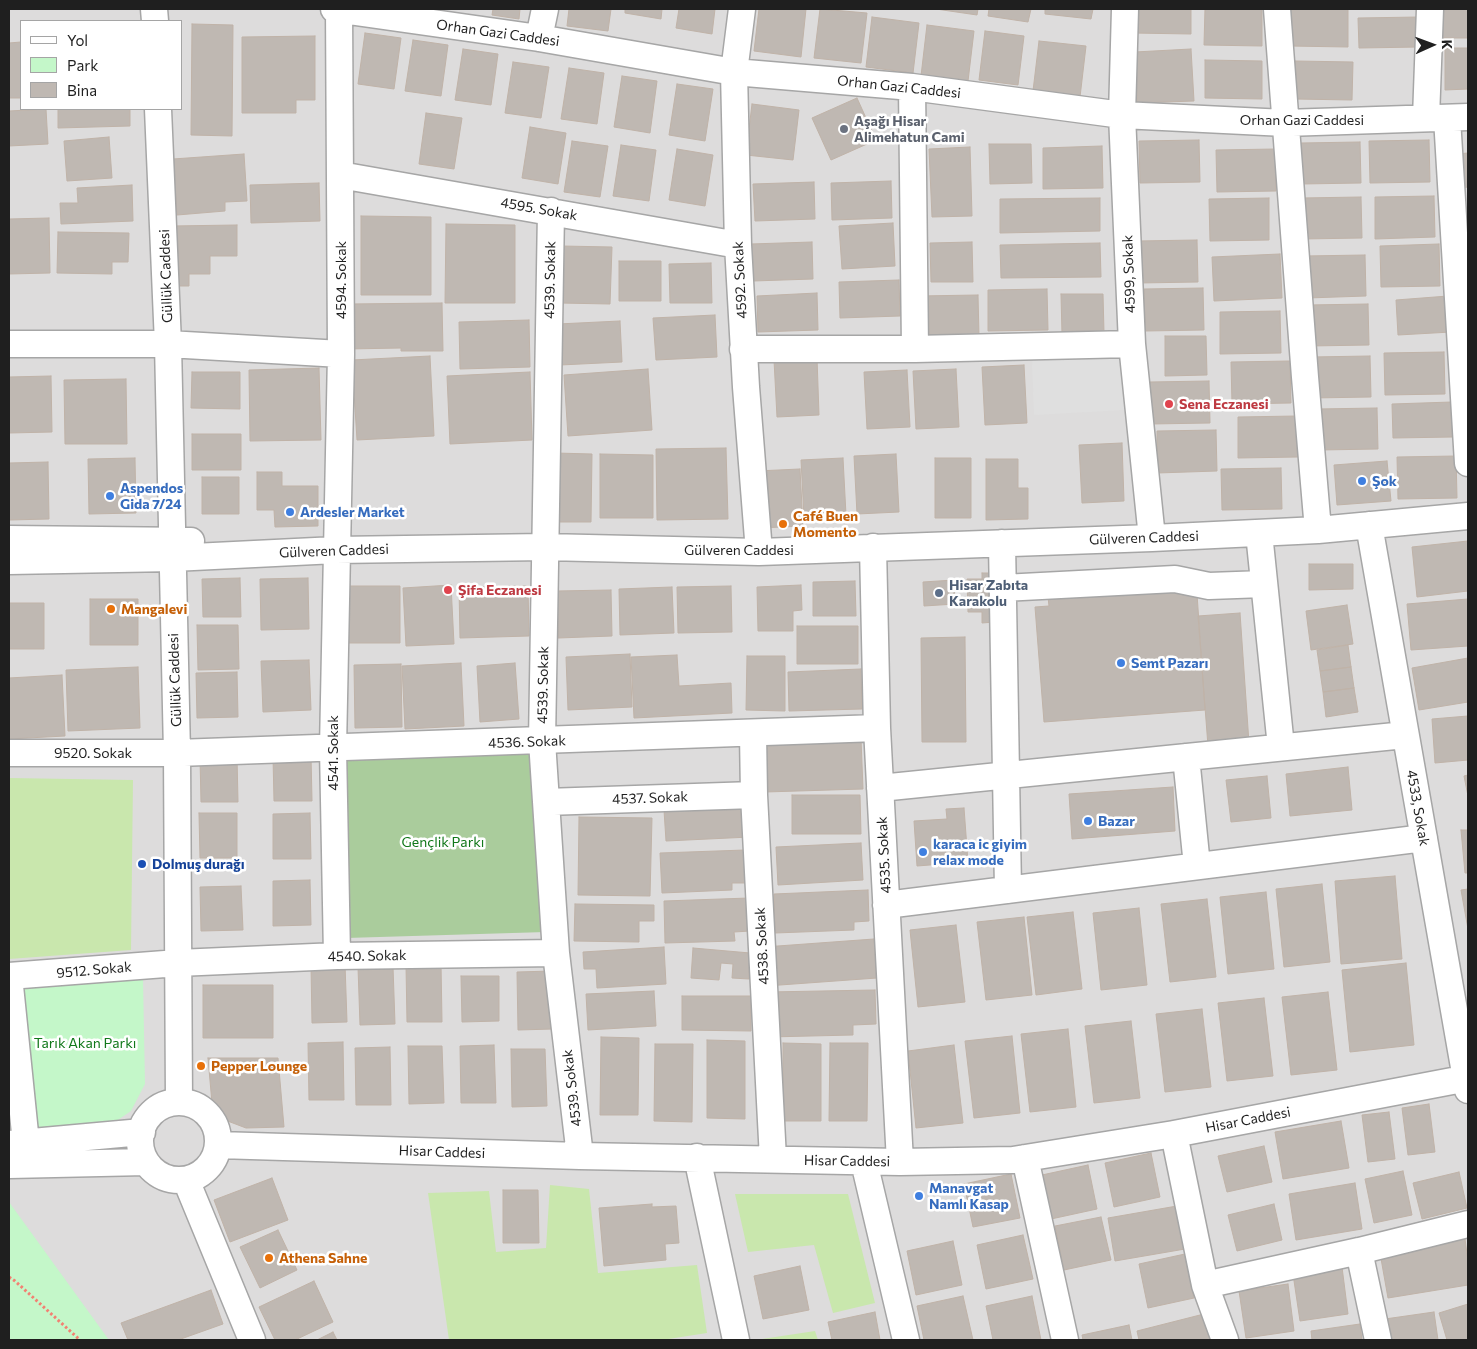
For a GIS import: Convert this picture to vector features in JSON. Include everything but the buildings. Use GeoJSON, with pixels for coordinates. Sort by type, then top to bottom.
{"type":"FeatureCollection","features":[{"type":"Feature","properties":{"kind":"street","name":"Orhan Gazi Caddesi"},"geometry":{"type":"LineString","coordinates":[[337,9],[539,38],[734,72],[912,87],[1122,115],[1285,123],[1447,118]]}},
{"type":"Feature","properties":{"kind":"street","name":"4594. Sokak"},"geometry":{"type":"LineString","coordinates":[[336,547],[341,354],[337,9]]}},
{"type":"Feature","properties":{"kind":"street"},"geometry":{"type":"LineString","coordinates":[[539,38],[545,9]]}},
{"type":"Feature","properties":{"kind":"street","name":"4592. Sokak"},"geometry":{"type":"LineString","coordinates":[[742,9],[734,72],[738,245],[743,349],[758,552]]}},
{"type":"Feature","properties":{"kind":"street","name":"4599, Sokak"},"geometry":{"type":"LineString","coordinates":[[1125,9],[1122,115],[1132,344],[1152,538]]}},
{"type":"Feature","properties":{"kind":"street"},"geometry":{"type":"LineString","coordinates":[[1277,9],[1318,530]]}},
{"type":"Feature","properties":{"kind":"street"},"geometry":{"type":"LineString","coordinates":[[1430,9],[1447,118],[1468,463]]}},
{"type":"Feature","properties":{"kind":"street"},"geometry":{"type":"LineString","coordinates":[[912,87],[915,349]]}},
{"type":"Feature","properties":{"kind":"street","name":"Güllük Caddesi"},"geometry":{"type":"LineString","coordinates":[[158,110],[168,344],[173,549],[177,753],[179,1102]]}},
{"type":"Feature","properties":{"kind":"street","name":"4595. Sokak"},"geometry":{"type":"LineString","coordinates":[[340,175],[738,245]]}},
{"type":"Feature","properties":{"kind":"street","name":"4539. Sokak"},"geometry":{"type":"LineString","coordinates":[[551,211],[542,741],[556,953],[580,1156]]}},
{"type":"Feature","properties":{"kind":"street"},"geometry":{"type":"LineString","coordinates":[[9,344],[168,344],[341,354]]}},
{"type":"Feature","properties":{"kind":"street"},"geometry":{"type":"LineString","coordinates":[[743,349],[915,349],[1132,344]]}},
{"type":"Feature","properties":{"kind":"street","name":"Gülveren Caddesi"},"geometry":{"type":"LineString","coordinates":[[9,561],[173,549],[336,547],[546,546],[758,552],[1318,530],[1468,516]]}},
{"type":"Feature","properties":{"kind":"street","name":"4533, Sokak"},"geometry":{"type":"LineString","coordinates":[[1368,525],[1468,1082]]}},
{"type":"Feature","properties":{"kind":"street"},"geometry":{"type":"LineString","coordinates":[[1258,533],[1282,747]]}},
{"type":"Feature","properties":{"kind":"street","name":"Gülveren Caddesi"},"geometry":{"type":"LineString","coordinates":[[9,539],[173,549]]}},
{"type":"Feature","properties":{"kind":"street"},"geometry":{"type":"LineString","coordinates":[[1002,543],[1008,890]]}},
{"type":"Feature","properties":{"kind":"street","name":"4541. Sokak"},"geometry":{"type":"LineString","coordinates":[[336,547],[333,748],[337,956]]}},
{"type":"Feature","properties":{"kind":"street","name":"4535. Sokak"},"geometry":{"type":"LineString","coordinates":[[872,547],[877,728],[900,1162]]}},
{"type":"Feature","properties":{"kind":"street"},"geometry":{"type":"LineString","coordinates":[[1002,588],[1175,578],[1209,586],[1264,584]]}},
{"type":"Feature","properties":{"kind":"street","name":"4536. Sokak"},"geometry":{"type":"LineString","coordinates":[[177,753],[753,734],[877,728]]}},
{"type":"Feature","properties":{"kind":"street","name":"4538. Sokak"},"geometry":{"type":"LineString","coordinates":[[753,734],[754,795],[773,1159]]}},
{"type":"Feature","properties":{"kind":"street"},"geometry":{"type":"LineString","coordinates":[[880,788],[1405,735]]}},
{"type":"Feature","properties":{"kind":"street","name":"9520. Sokak"},"geometry":{"type":"LineString","coordinates":[[9,753],[177,753]]}},
{"type":"Feature","properties":{"kind":"street"},"geometry":{"type":"LineString","coordinates":[[1186,757],[1197,866]]}},
{"type":"Feature","properties":{"kind":"street","name":"4537. Sokak"},"geometry":{"type":"LineString","coordinates":[[546,802],[754,795]]}},
{"type":"Feature","properties":{"kind":"street"},"geometry":{"type":"LineString","coordinates":[[886,905],[1424,838]]}},
{"type":"Feature","properties":{"kind":"street","name":"4540. Sokak"},"geometry":{"type":"LineString","coordinates":[[178,963],[337,956],[556,953]]}},
{"type":"Feature","properties":{"kind":"street","name":"9512. Sokak"},"geometry":{"type":"LineString","coordinates":[[9,976],[178,963]]}},
{"type":"Feature","properties":{"kind":"street"},"geometry":{"type":"LineString","coordinates":[[9,976],[18,1144],[142,1132]]}},
{"type":"Feature","properties":{"kind":"street","name":"Hisar Caddesi"},"geometry":{"type":"LineString","coordinates":[[218,1145],[864,1162],[1013,1160],[1174,1134],[1468,1082]]}},
{"type":"Feature","properties":{"kind":"street"},"geometry":{"type":"LineString","coordinates":[[179,1102],[198,1107],[213,1121],[217,1130],[218,1145],[214,1160],[200,1175],[186,1180],[170,1179],[152,1170],[146,1162],[140,1144],[142,1132],[151,1114],[159,1108],[179,1102]]}},
{"type":"Feature","properties":{"kind":"street"},"geometry":{"type":"LineString","coordinates":[[1174,1134],[1205,1285],[1225,1340]]}},
{"type":"Feature","properties":{"kind":"street"},"geometry":{"type":"LineString","coordinates":[[697,1157],[736,1340]]}},
{"type":"Feature","properties":{"kind":"street"},"geometry":{"type":"LineString","coordinates":[[1025,1158],[1065,1340]]}},
{"type":"Feature","properties":{"kind":"street"},"geometry":{"type":"LineString","coordinates":[[9,1165],[146,1162]]}},
{"type":"Feature","properties":{"kind":"street"},"geometry":{"type":"LineString","coordinates":[[864,1162],[906,1340]]}},
{"type":"Feature","properties":{"kind":"street"},"geometry":{"type":"LineString","coordinates":[[186,1180],[252,1340]]}},
{"type":"Feature","properties":{"kind":"street"},"geometry":{"type":"LineString","coordinates":[[1205,1285],[1359,1251],[1468,1224]]}},
{"type":"Feature","properties":{"kind":"street"},"geometry":{"type":"LineString","coordinates":[[1359,1251],[1378,1340]]}},
{"type":"Feature","properties":{"kind":"path"},"geometry":{"type":"LineString","coordinates":[[9,1277],[80,1340]]}},
{"type":"Feature","properties":{"kind":"shaded area"},"geometry":{"type":"Polygon","coordinates":[[[9,9],[1468,9],[1468,1340],[9,1340],[9,9]]]}},
{"type":"Feature","properties":{"kind":"shaded area"},"geometry":{"type":"Polygon","coordinates":[[[1122,356],[1125,410],[1034,415],[1032,361],[1122,356]]]}},
{"type":"Feature","properties":{"kind":"green space","name":"Gençlik Parkı"},"geometry":{"type":"Polygon","coordinates":[[[540,747],[546,932],[346,938],[340,753],[540,747]]]}},
{"type":"Feature","properties":{"kind":"green space"},"geometry":{"type":"Polygon","coordinates":[[[9,778],[133,780],[131,950],[9,959],[9,778]]]}},
{"type":"Feature","properties":{"kind":"green space","name":"Tarık Akan Parkı"},"geometry":{"type":"Polygon","coordinates":[[[143,979],[145,1084],[131,1111],[106,1128],[38,1135],[18,986],[143,979]]]}},
{"type":"Feature","properties":{"kind":"green space"},"geometry":{"type":"Polygon","coordinates":[[[550,1185],[589,1189],[598,1273],[697,1265],[707,1333],[662,1340],[449,1340],[428,1193],[489,1191],[496,1252],[546,1248],[550,1185]]]}},
{"type":"Feature","properties":{"kind":"green space"},"geometry":{"type":"Polygon","coordinates":[[[735,1194],[848,1194],[875,1303],[833,1313],[814,1245],[748,1252],[735,1194]]]}},
{"type":"Feature","properties":{"kind":"green space"},"geometry":{"type":"Polygon","coordinates":[[[9,1202],[109,1340],[10,1340],[9,1202]]]}},
{"type":"Feature","properties":{"kind":"green space"},"geometry":{"type":"Polygon","coordinates":[[[815,1331],[818,1340],[762,1339],[815,1331]]]}},
{"type":"Feature","properties":{"kind":"place","name":"Aşağı Hisar Alimehatun Cami"},"geometry":{"type":"Point","coordinates":[844,129]}},
{"type":"Feature","properties":{"kind":"place","name":"Sena Eczanesi"},"geometry":{"type":"Point","coordinates":[1169,404]}},
{"type":"Feature","properties":{"kind":"place","name":"Şok"},"geometry":{"type":"Point","coordinates":[1362,481]}},
{"type":"Feature","properties":{"kind":"place","name":"Aspendos Gida 7/24"},"geometry":{"type":"Point","coordinates":[110,496]}},
{"type":"Feature","properties":{"kind":"place","name":"Ardesler Market"},"geometry":{"type":"Point","coordinates":[290,512]}},
{"type":"Feature","properties":{"kind":"place","name":"Café Buen Momento"},"geometry":{"type":"Point","coordinates":[783,524]}},
{"type":"Feature","properties":{"kind":"place","name":"Şifa Eczanesi"},"geometry":{"type":"Point","coordinates":[448,590]}},
{"type":"Feature","properties":{"kind":"place","name":"Hisar Zabıta Karakolu"},"geometry":{"type":"Point","coordinates":[939,593]}},
{"type":"Feature","properties":{"kind":"place","name":"Mangalevi"},"geometry":{"type":"Point","coordinates":[111,609]}},
{"type":"Feature","properties":{"kind":"place","name":"Semt Pazarı"},"geometry":{"type":"Point","coordinates":[1121,663]}},
{"type":"Feature","properties":{"kind":"place","name":"Bazar"},"geometry":{"type":"Point","coordinates":[1088,821]}},
{"type":"Feature","properties":{"kind":"place","name":"karaca ic giyim relax mode"},"geometry":{"type":"Point","coordinates":[923,852]}},
{"type":"Feature","properties":{"kind":"place","name":"Dolmuş durağı"},"geometry":{"type":"Point","coordinates":[142,864]}},
{"type":"Feature","properties":{"kind":"place","name":"Pepper Lounge"},"geometry":{"type":"Point","coordinates":[201,1066]}},
{"type":"Feature","properties":{"kind":"place","name":"Manavgat Namlı Kasap"},"geometry":{"type":"Point","coordinates":[919,1196]}},
{"type":"Feature","properties":{"kind":"place","name":"Athena Sahne"},"geometry":{"type":"Point","coordinates":[269,1258]}}]}
